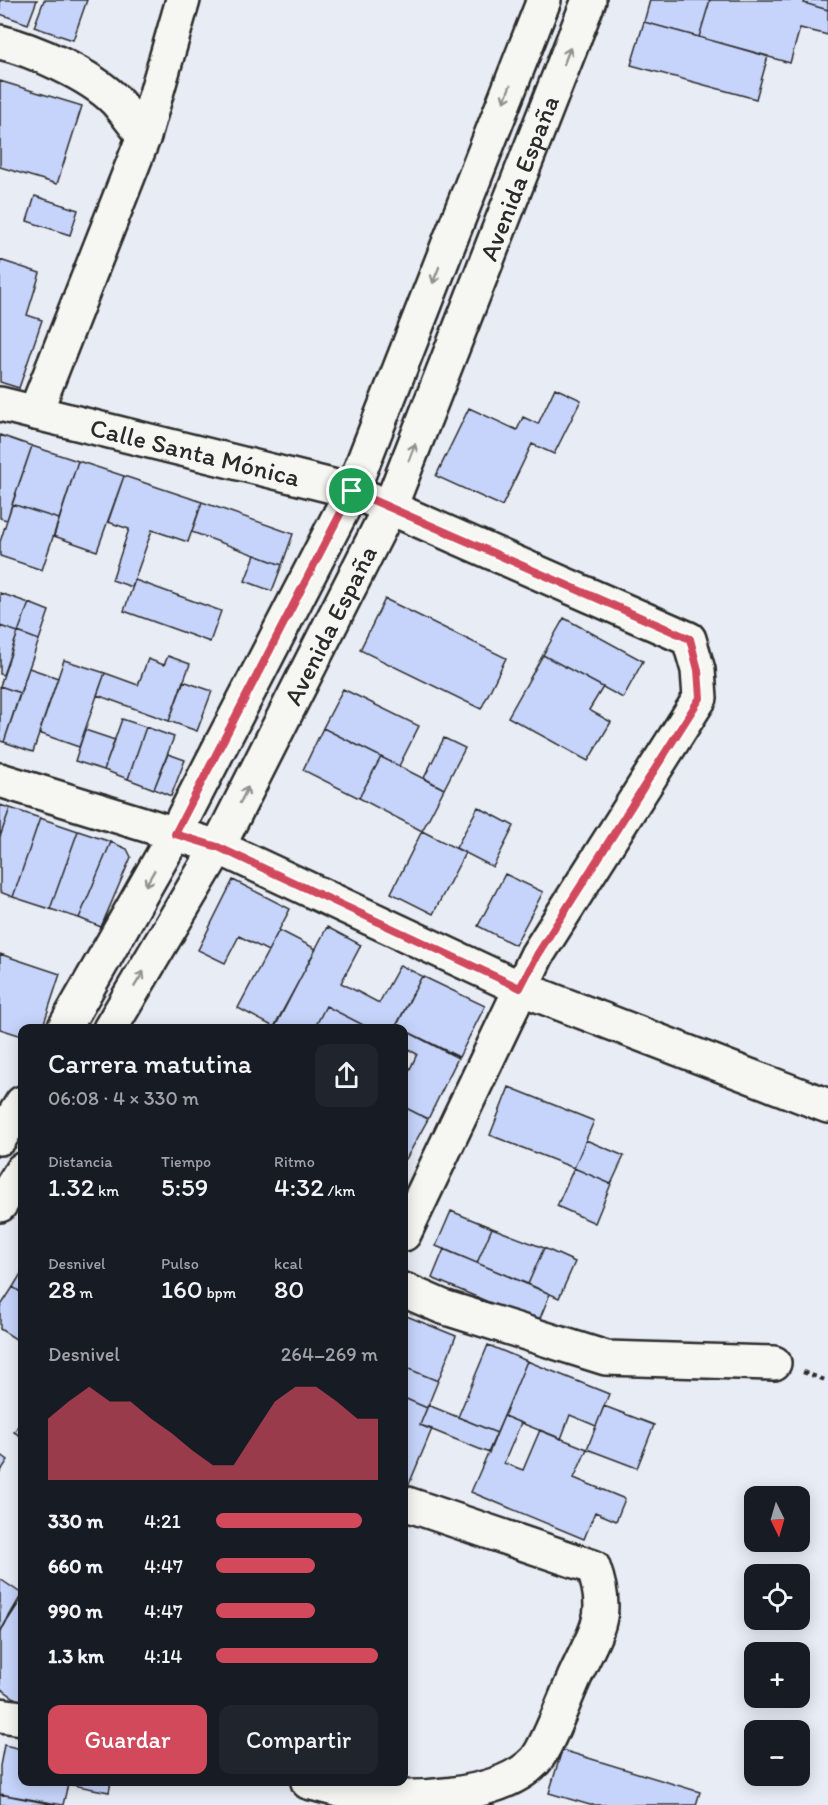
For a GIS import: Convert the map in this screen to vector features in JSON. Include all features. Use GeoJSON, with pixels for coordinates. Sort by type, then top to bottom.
{"type":"FeatureCollection","features":[{"type":"Feature","properties":{"kind":"street"},"geometry":{"type":"LineString","coordinates":[[35,413],[144,136],[183,0]]}},
{"type":"Feature","properties":{"kind":"street","name":"Avenida España"},"geometry":{"type":"LineString","coordinates":[[67,1024],[175,834],[352,491],[544,0]]}},
{"type":"Feature","properties":{"kind":"street","name":"Avenida España"},"geometry":{"type":"LineString","coordinates":[[113,1024],[218,847],[390,507],[589,0]]}},
{"type":"Feature","properties":{"kind":"street"},"geometry":{"type":"LineString","coordinates":[[0,42],[17,46],[79,75],[114,99],[144,136]]}},
{"type":"Feature","properties":{"kind":"street","name":"Calle Santa Mónica"},"geometry":{"type":"LineString","coordinates":[[0,404],[352,491],[690,639],[698,670],[700,698],[537,955],[520,988]]}},
{"type":"Feature","properties":{"kind":"street"},"geometry":{"type":"LineString","coordinates":[[0,780],[218,847],[520,988],[828,1106]]}},
{"type":"Feature","properties":{"kind":"street"},"geometry":{"type":"LineString","coordinates":[[408,1226],[520,988]]}},
{"type":"Feature","properties":{"kind":"street"},"geometry":{"type":"LineString","coordinates":[[18,1110],[0,1140],[18,1153]]}},
{"type":"Feature","properties":{"kind":"street"},"geometry":{"type":"LineString","coordinates":[[0,1204],[18,1176]]}},
{"type":"Feature","properties":{"kind":"street"},"geometry":{"type":"LineString","coordinates":[[408,1292],[454,1311],[606,1358],[774,1363]]}},
{"type":"Feature","properties":{"kind":"street"},"geometry":{"type":"LineString","coordinates":[[325,1786],[358,1794],[432,1797],[486,1787],[516,1777],[537,1759],[602,1616],[600,1587],[593,1567],[408,1504]]}},
{"type":"Feature","properties":{"kind":"street"},"geometry":{"type":"LineString","coordinates":[[0,1715],[18,1717]]}},
{"type":"Feature","properties":{"kind":"building"},"geometry":{"type":"Polygon","coordinates":[[[0,0],[37,0],[28,24],[0,14],[0,0]]]}},
{"type":"Feature","properties":{"kind":"building"},"geometry":{"type":"Polygon","coordinates":[[[44,0],[87,0],[73,40],[34,27],[44,0]]]}},
{"type":"Feature","properties":{"kind":"building"},"geometry":{"type":"Polygon","coordinates":[[[650,0],[710,0],[699,37],[644,22],[650,0]]]}},
{"type":"Feature","properties":{"kind":"building"},"geometry":{"type":"Polygon","coordinates":[[[710,0],[805,0],[804,3],[828,10],[828,35],[800,28],[790,63],[699,37],[710,0]]]}},
{"type":"Feature","properties":{"kind":"building"},"geometry":{"type":"Polygon","coordinates":[[[805,0],[828,0],[828,10],[804,3],[805,0]]]}},
{"type":"Feature","properties":{"kind":"building"},"geometry":{"type":"Polygon","coordinates":[[[644,22],[768,56],[756,99],[631,65],[644,22]]]}},
{"type":"Feature","properties":{"kind":"building"},"geometry":{"type":"Polygon","coordinates":[[[0,81],[82,106],[57,184],[0,167],[0,81]]]}},
{"type":"Feature","properties":{"kind":"building"},"geometry":{"type":"Polygon","coordinates":[[[35,196],[78,210],[70,235],[27,221],[35,196]]]}},
{"type":"Feature","properties":{"kind":"building"},"geometry":{"type":"Polygon","coordinates":[[[0,260],[40,273],[27,315],[42,320],[19,388],[0,382],[0,260]]]}},
{"type":"Feature","properties":{"kind":"building"},"geometry":{"type":"Polygon","coordinates":[[[555,388],[581,400],[554,454],[532,444],[502,506],[436,476],[469,408],[517,430],[523,417],[538,424],[555,388]]]}},
{"type":"Feature","properties":{"kind":"building"},"geometry":{"type":"Polygon","coordinates":[[[0,435],[32,446],[7,520],[0,518],[0,435]]]}},
{"type":"Feature","properties":{"kind":"building"},"geometry":{"type":"Polygon","coordinates":[[[32,446],[78,461],[59,519],[12,504],[32,446]]]}},
{"type":"Feature","properties":{"kind":"building"},"geometry":{"type":"Polygon","coordinates":[[[78,461],[124,476],[97,551],[54,536],[78,461]]]}},
{"type":"Feature","properties":{"kind":"building"},"geometry":{"type":"Polygon","coordinates":[[[124,476],[202,502],[188,542],[152,530],[132,587],[112,580],[129,529],[108,522],[124,476]]]}},
{"type":"Feature","properties":{"kind":"building"},"geometry":{"type":"Polygon","coordinates":[[[202,502],[293,534],[282,565],[192,532],[202,502]]]}},
{"type":"Feature","properties":{"kind":"building"},"geometry":{"type":"Polygon","coordinates":[[[12,504],[59,519],[42,570],[0,556],[0,542],[12,504]]]}},
{"type":"Feature","properties":{"kind":"building"},"geometry":{"type":"Polygon","coordinates":[[[255,555],[282,565],[272,591],[245,581],[255,555]]]}},
{"type":"Feature","properties":{"kind":"building"},"geometry":{"type":"Polygon","coordinates":[[[135,580],[221,611],[210,642],[124,611],[135,580]]]}},
{"type":"Feature","properties":{"kind":"building"},"geometry":{"type":"Polygon","coordinates":[[[0,593],[29,603],[18,632],[0,626],[0,593]]]}},
{"type":"Feature","properties":{"kind":"building"},"geometry":{"type":"Polygon","coordinates":[[[385,599],[506,658],[481,709],[360,650],[385,599]]]}},
{"type":"Feature","properties":{"kind":"building"},"geometry":{"type":"Polygon","coordinates":[[[29,603],[49,611],[39,640],[18,632],[29,603]]]}},
{"type":"Feature","properties":{"kind":"building"},"geometry":{"type":"Polygon","coordinates":[[[564,618],[643,661],[623,698],[543,655],[564,618]]]}},
{"type":"Feature","properties":{"kind":"building"},"geometry":{"type":"Polygon","coordinates":[[[0,626],[18,632],[3,675],[0,674],[0,626]]]}},
{"type":"Feature","properties":{"kind":"building"},"geometry":{"type":"Polygon","coordinates":[[[18,632],[39,640],[20,693],[0,686],[18,632]]]}},
{"type":"Feature","properties":{"kind":"building"},"geometry":{"type":"Polygon","coordinates":[[[543,655],[603,687],[589,710],[611,722],[588,761],[508,717],[543,655]]]}},
{"type":"Feature","properties":{"kind":"building"},"geometry":{"type":"Polygon","coordinates":[[[168,656],[190,664],[169,721],[97,695],[105,673],[138,685],[148,659],[164,665],[168,656]]]}},
{"type":"Feature","properties":{"kind":"building"},"geometry":{"type":"Polygon","coordinates":[[[64,660],[105,673],[79,747],[39,733],[64,660]]]}},
{"type":"Feature","properties":{"kind":"building"},"geometry":{"type":"Polygon","coordinates":[[[29,668],[58,678],[33,752],[4,742],[29,668]]]}},
{"type":"Feature","properties":{"kind":"building"},"geometry":{"type":"Polygon","coordinates":[[[183,681],[212,691],[197,731],[169,721],[183,681]]]}},
{"type":"Feature","properties":{"kind":"building"},"geometry":{"type":"Polygon","coordinates":[[[0,686],[20,693],[4,742],[0,741],[0,686]]]}},
{"type":"Feature","properties":{"kind":"building"},"geometry":{"type":"Polygon","coordinates":[[[343,689],[419,726],[399,766],[323,728],[343,689]]]}},
{"type":"Feature","properties":{"kind":"building"},"geometry":{"type":"Polygon","coordinates":[[[122,719],[146,727],[128,779],[104,770],[122,719]]]}},
{"type":"Feature","properties":{"kind":"building"},"geometry":{"type":"Polygon","coordinates":[[[146,727],[174,737],[154,789],[128,779],[146,727]]]}},
{"type":"Feature","properties":{"kind":"building"},"geometry":{"type":"Polygon","coordinates":[[[323,728],[381,757],[359,798],[303,770],[323,728]]]}},
{"type":"Feature","properties":{"kind":"building"},"geometry":{"type":"Polygon","coordinates":[[[85,730],[115,740],[104,770],[75,761],[85,730]]]}},
{"type":"Feature","properties":{"kind":"building"},"geometry":{"type":"Polygon","coordinates":[[[444,738],[465,748],[444,789],[424,778],[444,738]]]}},
{"type":"Feature","properties":{"kind":"building"},"geometry":{"type":"Polygon","coordinates":[[[168,754],[185,760],[171,796],[154,789],[168,754]]]}},
{"type":"Feature","properties":{"kind":"building"},"geometry":{"type":"Polygon","coordinates":[[[381,757],[444,789],[422,831],[359,798],[381,757]]]}},
{"type":"Feature","properties":{"kind":"building"},"geometry":{"type":"Polygon","coordinates":[[[0,805],[10,808],[0,837],[0,805]]]}},
{"type":"Feature","properties":{"kind":"building"},"geometry":{"type":"Polygon","coordinates":[[[478,807],[514,826],[493,867],[456,848],[478,807]]]}},
{"type":"Feature","properties":{"kind":"building"},"geometry":{"type":"Polygon","coordinates":[[[10,808],[40,818],[13,897],[0,892],[0,837],[10,808]]]}},
{"type":"Feature","properties":{"kind":"building"},"geometry":{"type":"Polygon","coordinates":[[[40,818],[78,831],[50,909],[13,897],[40,818]]]}},
{"type":"Feature","properties":{"kind":"building"},"geometry":{"type":"Polygon","coordinates":[[[78,831],[111,842],[79,918],[50,909],[78,831]]]}},
{"type":"Feature","properties":{"kind":"building"},"geometry":{"type":"Polygon","coordinates":[[[422,831],[465,853],[433,914],[391,893],[422,831]]]}},
{"type":"Feature","properties":{"kind":"building"},"geometry":{"type":"Polygon","coordinates":[[[111,842],[127,849],[131,857],[101,927],[79,918],[111,842]]]}},
{"type":"Feature","properties":{"kind":"building"},"geometry":{"type":"Polygon","coordinates":[[[505,874],[543,892],[515,945],[478,926],[505,874]]]}},
{"type":"Feature","properties":{"kind":"building"},"geometry":{"type":"Polygon","coordinates":[[[233,880],[290,909],[268,951],[239,936],[225,963],[198,950],[233,880]]]}},
{"type":"Feature","properties":{"kind":"building"},"geometry":{"type":"Polygon","coordinates":[[[327,927],[361,945],[341,983],[379,1003],[400,965],[422,976],[398,1024],[361,1024],[326,1006],[317,1024],[277,1024],[327,927]]]}},
{"type":"Feature","properties":{"kind":"building"},"geometry":{"type":"Polygon","coordinates":[[[279,930],[316,949],[276,1024],[268,1024],[238,1008],[279,930]]]}},
{"type":"Feature","properties":{"kind":"building"},"geometry":{"type":"Polygon","coordinates":[[[0,954],[60,974],[44,1024],[18,1024],[18,1035],[0,1029],[0,954]]]}},
{"type":"Feature","properties":{"kind":"building"},"geometry":{"type":"Polygon","coordinates":[[[422,976],[485,1006],[459,1057],[408,1032],[408,1024],[397,1024],[422,976]]]}},
{"type":"Feature","properties":{"kind":"building"},"geometry":{"type":"Polygon","coordinates":[[[326,1006],[361,1024],[317,1024],[326,1006]]]}},
{"type":"Feature","properties":{"kind":"building"},"geometry":{"type":"Polygon","coordinates":[[[408,1032],[458,1058],[428,1119],[408,1109],[408,1073],[417,1054],[408,1049],[408,1032]]]}},
{"type":"Feature","properties":{"kind":"building"},"geometry":{"type":"Polygon","coordinates":[[[509,1087],[594,1121],[574,1168],[490,1135],[509,1087]]]}},
{"type":"Feature","properties":{"kind":"building"},"geometry":{"type":"Polygon","coordinates":[[[408,1109],[428,1119],[408,1155],[408,1109]]]}},
{"type":"Feature","properties":{"kind":"building"},"geometry":{"type":"Polygon","coordinates":[[[586,1140],[624,1156],[611,1184],[574,1168],[586,1140]]]}},
{"type":"Feature","properties":{"kind":"building"},"geometry":{"type":"Polygon","coordinates":[[[574,1168],[611,1184],[595,1223],[557,1206],[574,1168]]]}},
{"type":"Feature","properties":{"kind":"building"},"geometry":{"type":"Polygon","coordinates":[[[451,1211],[492,1228],[477,1263],[436,1246],[451,1211]]]}},
{"type":"Feature","properties":{"kind":"building"},"geometry":{"type":"Polygon","coordinates":[[[492,1228],[544,1248],[528,1284],[477,1263],[492,1228]]]}},
{"type":"Feature","properties":{"kind":"building"},"geometry":{"type":"Polygon","coordinates":[[[544,1248],[575,1262],[559,1298],[528,1284],[544,1248]]]}},
{"type":"Feature","properties":{"kind":"building"},"geometry":{"type":"Polygon","coordinates":[[[444,1249],[550,1294],[538,1323],[432,1278],[444,1249]]]}},
{"type":"Feature","properties":{"kind":"building"},"geometry":{"type":"Polygon","coordinates":[[[18,1279],[18,1290],[13,1287],[18,1279]]]}},
{"type":"Feature","properties":{"kind":"building"},"geometry":{"type":"Polygon","coordinates":[[[13,1287],[18,1290],[18,1340],[0,1329],[0,1307],[13,1287]]]}},
{"type":"Feature","properties":{"kind":"building"},"geometry":{"type":"Polygon","coordinates":[[[408,1317],[456,1336],[438,1381],[408,1369],[408,1317]]]}},
{"type":"Feature","properties":{"kind":"building"},"geometry":{"type":"Polygon","coordinates":[[[488,1345],[527,1361],[497,1433],[458,1417],[488,1345]]]}},
{"type":"Feature","properties":{"kind":"building"},"geometry":{"type":"Polygon","coordinates":[[[527,1361],[609,1394],[596,1426],[570,1415],[561,1439],[504,1416],[527,1361]]]}},
{"type":"Feature","properties":{"kind":"building"},"geometry":{"type":"Polygon","coordinates":[[[408,1369],[438,1381],[427,1408],[408,1400],[408,1369]]]}},
{"type":"Feature","properties":{"kind":"building"},"geometry":{"type":"Polygon","coordinates":[[[408,1400],[427,1408],[420,1425],[432,1429],[408,1487],[408,1400]]]}},
{"type":"Feature","properties":{"kind":"building"},"geometry":{"type":"Polygon","coordinates":[[[428,1405],[497,1433],[489,1453],[420,1425],[428,1405]]]}},
{"type":"Feature","properties":{"kind":"building"},"geometry":{"type":"Polygon","coordinates":[[[604,1406],[654,1425],[637,1468],[587,1449],[604,1406]]]}},
{"type":"Feature","properties":{"kind":"building"},"geometry":{"type":"Polygon","coordinates":[[[504,1416],[521,1423],[504,1463],[523,1470],[540,1430],[587,1449],[574,1478],[625,1499],[616,1521],[595,1512],[584,1539],[471,1492],[504,1416]]]}},
{"type":"Feature","properties":{"kind":"building"},"geometry":{"type":"Polygon","coordinates":[[[0,1454],[8,1460],[0,1472],[0,1454]]]}},
{"type":"Feature","properties":{"kind":"building"},"geometry":{"type":"Polygon","coordinates":[[[0,1579],[18,1591],[18,1601],[0,1632],[0,1579]]]}},
{"type":"Feature","properties":{"kind":"building"},"geometry":{"type":"Polygon","coordinates":[[[18,1604],[18,1700],[0,1688],[0,1632],[18,1604]]]}},
{"type":"Feature","properties":{"kind":"building"},"geometry":{"type":"Polygon","coordinates":[[[4,1745],[18,1748],[18,1786],[68,1786],[63,1805],[0,1794],[0,1766],[4,1745]]]}},
{"type":"Feature","properties":{"kind":"building"},"geometry":{"type":"Polygon","coordinates":[[[562,1750],[700,1792],[696,1805],[590,1805],[549,1793],[562,1750]]]}},
{"type":"Feature","properties":{"kind":"building"},"geometry":{"type":"Polygon","coordinates":[[[78,1786],[110,1786],[109,1792],[78,1786]]]}},
{"type":"Feature","properties":{"kind":"building"},"geometry":{"type":"Polygon","coordinates":[[[0,1794],[55,1805],[0,1805],[0,1794]]]}},
{"type":"Feature","properties":{"kind":"route"},"geometry":{"type":"LineString","coordinates":[[352,491],[690,639],[698,670],[700,698],[537,955],[520,988],[218,847],[175,834],[352,491]]}}]}
